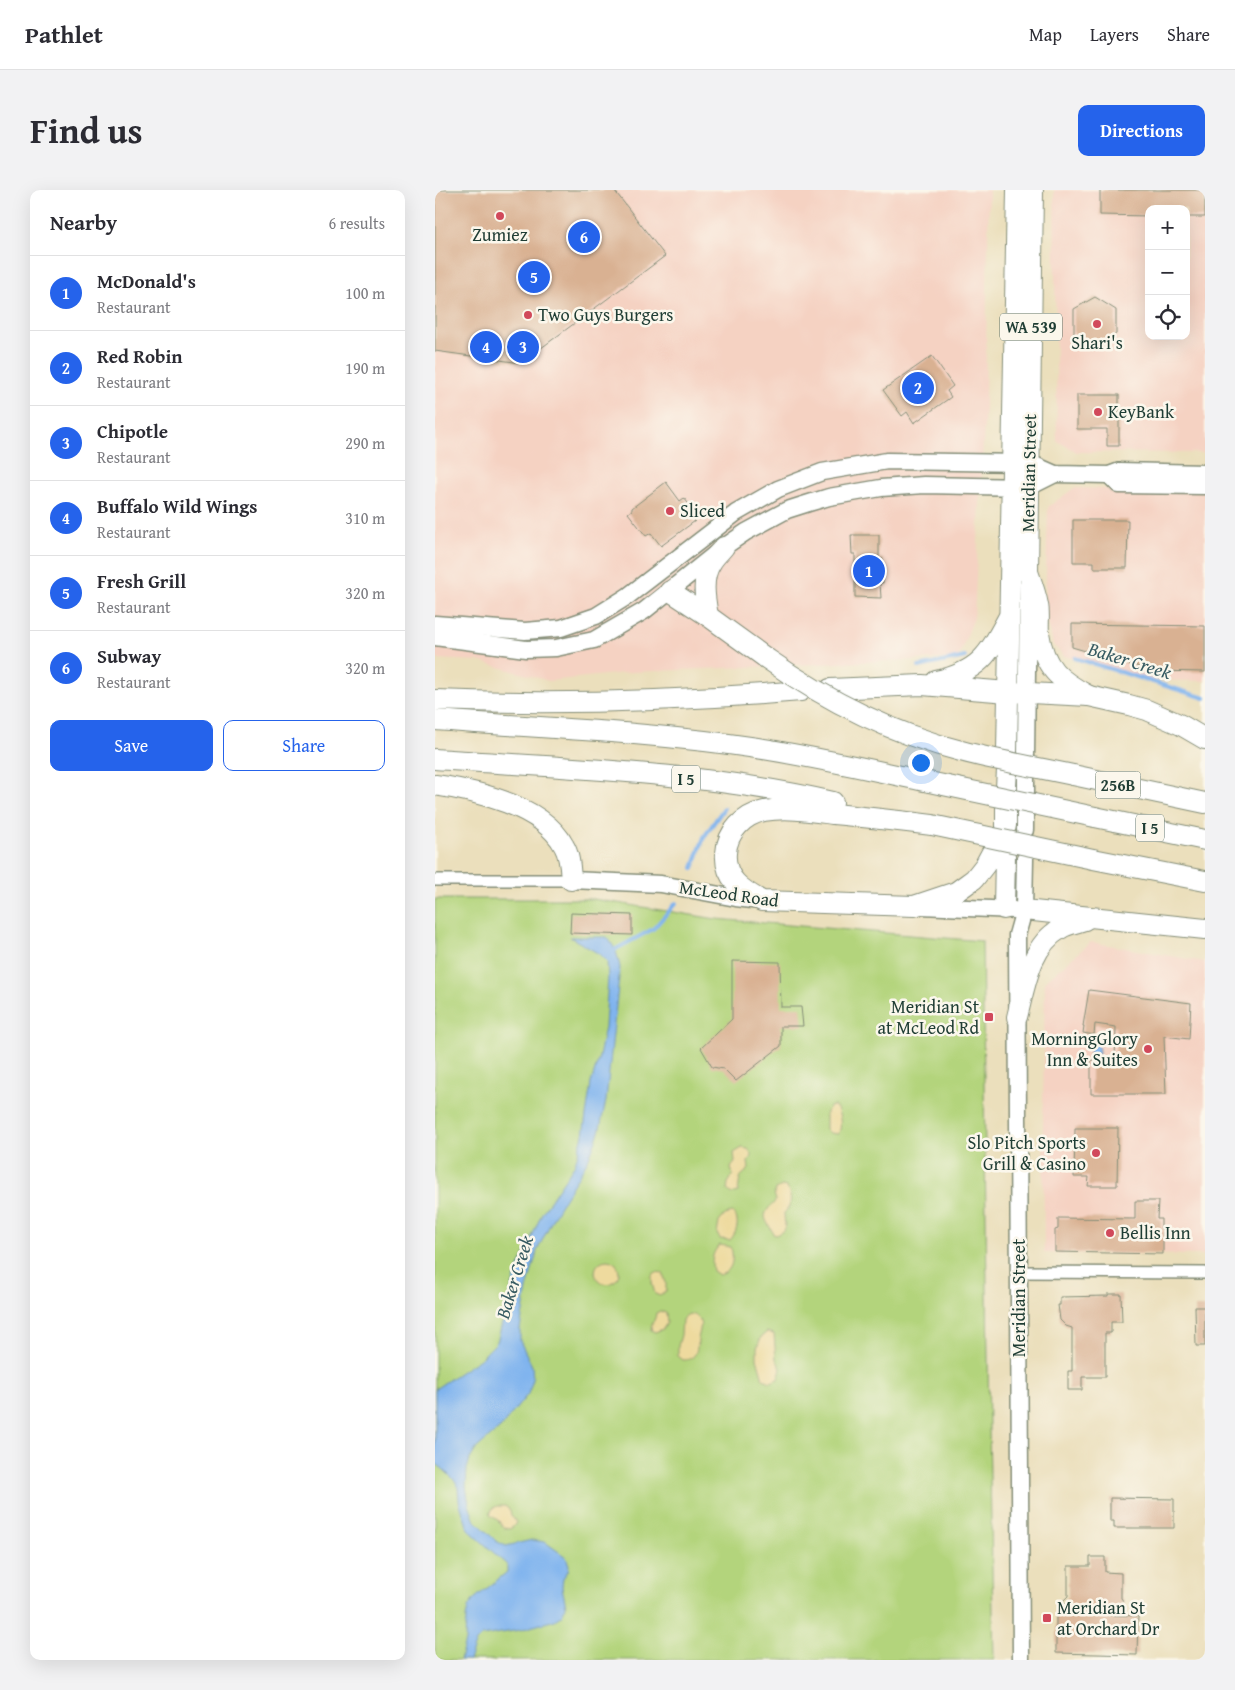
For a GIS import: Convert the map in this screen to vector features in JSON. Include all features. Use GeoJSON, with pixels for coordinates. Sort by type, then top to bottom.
{"type":"FeatureCollection","features":[{"type":"Feature","properties":{"kind":"highway","name":"Meridian Street"},"geometry":{"type":"LineString","coordinates":[[1017,190],[1021,487],[1028,572]]}},
{"type":"Feature","properties":{"kind":"highway"},"geometry":{"type":"LineString","coordinates":[[1025,190],[1024,223],[1032,234]]}},
{"type":"Feature","properties":{"kind":"highway","name":"Meridian Street"},"geometry":{"type":"LineString","coordinates":[[1021,463],[1033,190]]}},
{"type":"Feature","properties":{"kind":"highway","name":"Meridian Street"},"geometry":{"type":"LineString","coordinates":[[1016,772],[1017,693],[1009,614],[1021,487]]}},
{"type":"Feature","properties":{"kind":"highway"},"geometry":{"type":"LineString","coordinates":[[708,616],[705,597],[707,571],[724,547]]}},
{"type":"Feature","properties":{"kind":"highway"},"geometry":{"type":"LineString","coordinates":[[1028,572],[1039,607],[1039,632],[1045,659],[1062,681],[1089,696]]}},
{"type":"Feature","properties":{"kind":"highway","name":"256B"},"geometry":{"type":"LineString","coordinates":[[663,597],[708,616],[793,678],[836,703],[898,731],[960,751],[1205,803]]}},
{"type":"Feature","properties":{"kind":"highway"},"geometry":{"type":"LineString","coordinates":[[922,685],[952,677],[974,666],[991,648],[1009,614]]}},
{"type":"Feature","properties":{"kind":"highway"},"geometry":{"type":"LineString","coordinates":[[830,688],[922,685],[1017,693],[1089,696],[1147,710],[1205,740]]}},
{"type":"Feature","properties":{"kind":"highway"},"geometry":{"type":"LineString","coordinates":[[435,700],[582,703],[801,691]]}},
{"type":"Feature","properties":{"kind":"highway","name":"I 5"},"geometry":{"type":"LineString","coordinates":[[435,720],[677,738],[756,748],[819,759],[1205,840]]}},
{"type":"Feature","properties":{"kind":"highway","name":"I 5"},"geometry":{"type":"LineString","coordinates":[[435,759],[622,772],[746,786],[825,800],[933,825],[1205,881]]}},
{"type":"Feature","properties":{"kind":"highway"},"geometry":{"type":"LineString","coordinates":[[435,785],[493,798],[513,806],[545,824],[556,834],[565,848],[570,863],[571,880]]}},
{"type":"Feature","properties":{"kind":"highway"},"geometry":{"type":"LineString","coordinates":[[762,901],[743,891],[735,884],[726,863],[726,851],[734,831],[750,816],[764,811],[786,809],[933,825]]}},
{"type":"Feature","properties":{"kind":"highway","name":"Meridian Street"},"geometry":{"type":"LineString","coordinates":[[913,906],[956,892],[974,879],[985,865],[1007,855],[1014,910]]}},
{"type":"Feature","properties":{"kind":"highway","name":"McLeod Road"},"geometry":{"type":"LineString","coordinates":[[762,901],[913,906]]}},
{"type":"Feature","properties":{"kind":"highway"},"geometry":{"type":"LineString","coordinates":[[1014,910],[1205,929]]}},
{"type":"Feature","properties":{"kind":"highway"},"geometry":{"type":"LineString","coordinates":[[1017,1017],[1031,966],[1044,942],[1061,928],[1098,917]]}},
{"type":"Feature","properties":{"kind":"street"},"geometry":{"type":"LineString","coordinates":[[435,624],[525,631],[561,628],[596,616],[642,586],[753,502],[778,488],[822,472],[887,461],[1021,463],[1055,474],[1109,474],[1120,471],[1205,473]]}},
{"type":"Feature","properties":{"kind":"street"},"geometry":{"type":"LineString","coordinates":[[435,637],[526,648],[556,648],[594,640],[645,611],[724,547],[765,521],[787,510],[829,497],[881,488],[924,485],[1021,487],[1055,474]]}},
{"type":"Feature","properties":{"kind":"street"},"geometry":{"type":"LineString","coordinates":[[1109,474],[1119,485],[1205,486]]}},
{"type":"Feature","properties":{"kind":"street","name":"Meridian Street"},"geometry":{"type":"LineString","coordinates":[[1017,693],[1028,572]]}},
{"type":"Feature","properties":{"kind":"street"},"geometry":{"type":"LineString","coordinates":[[657,574],[663,597]]}},
{"type":"Feature","properties":{"kind":"street"},"geometry":{"type":"LineString","coordinates":[[642,586],[663,597]]}},
{"type":"Feature","properties":{"kind":"street","name":"McLeod Road"},"geometry":{"type":"LineString","coordinates":[[435,880],[571,880],[661,884],[762,901]]}},
{"type":"Feature","properties":{"kind":"street","name":"McLeod Road"},"geometry":{"type":"LineString","coordinates":[[913,906],[1014,910]]}},
{"type":"Feature","properties":{"kind":"street","name":"Meridian Street"},"geometry":{"type":"LineString","coordinates":[[1014,910],[1017,935],[1021,1660]]}},
{"type":"Feature","properties":{"kind":"street"},"geometry":{"type":"LineString","coordinates":[[1019,1272],[1205,1273]]}},
{"type":"Feature","properties":{"kind":"shaded area"},"geometry":{"type":"Polygon","coordinates":[[[435,190],[989,190],[985,406],[974,618],[958,658],[633,672],[549,681],[477,661],[435,659],[435,190]]]}},
{"type":"Feature","properties":{"kind":"shaded area"},"geometry":{"type":"Polygon","coordinates":[[[1054,190],[1205,190],[1205,453],[1077,452],[1057,441],[1054,190]]]}},
{"type":"Feature","properties":{"kind":"shaded area"},"geometry":{"type":"Polygon","coordinates":[[[1074,488],[1205,491],[1205,681],[1144,680],[1064,656],[1053,645],[1045,608],[1048,507],[1074,488]]]}},
{"type":"Feature","properties":{"kind":"shaded area"},"geometry":{"type":"Polygon","coordinates":[[[1091,942],[1205,962],[1205,1255],[1044,1253],[1043,1108],[1045,981],[1091,942]]]}},
{"type":"Feature","properties":{"kind":"green space"},"geometry":{"type":"Polygon","coordinates":[[[435,899],[593,899],[716,919],[982,941],[994,1660],[435,1660],[435,899]]]}},
{"type":"Feature","properties":{"kind":"sand"},"geometry":{"type":"Polygon","coordinates":[[[831,1106],[835,1106],[837,1109],[841,1124],[838,1134],[830,1133],[826,1129],[826,1112],[831,1106]]]}},
{"type":"Feature","properties":{"kind":"sand"},"geometry":{"type":"Polygon","coordinates":[[[742,1148],[748,1149],[751,1152],[748,1162],[749,1169],[740,1177],[738,1192],[732,1194],[727,1190],[728,1183],[733,1175],[731,1168],[735,1161],[734,1153],[742,1148]]]}},
{"type":"Feature","properties":{"kind":"sand"},"geometry":{"type":"Polygon","coordinates":[[[782,1186],[787,1187],[790,1201],[789,1207],[784,1213],[785,1228],[776,1235],[773,1234],[765,1216],[776,1200],[775,1189],[782,1186]]]}},
{"type":"Feature","properties":{"kind":"sand"},"geometry":{"type":"Polygon","coordinates":[[[732,1213],[737,1221],[736,1232],[730,1240],[720,1239],[717,1234],[719,1222],[725,1215],[732,1213]]]}},
{"type":"Feature","properties":{"kind":"sand"},"geometry":{"type":"Polygon","coordinates":[[[720,1245],[731,1247],[732,1256],[730,1268],[719,1275],[713,1271],[712,1260],[715,1250],[720,1245]]]}},
{"type":"Feature","properties":{"kind":"sand"},"geometry":{"type":"Polygon","coordinates":[[[607,1260],[616,1263],[619,1272],[616,1281],[607,1284],[598,1281],[595,1272],[598,1263],[607,1260]]]}},
{"type":"Feature","properties":{"kind":"sand"},"geometry":{"type":"Polygon","coordinates":[[[656,1272],[663,1273],[666,1283],[666,1291],[660,1296],[655,1294],[652,1283],[652,1275],[656,1272]]]}},
{"type":"Feature","properties":{"kind":"sand"},"geometry":{"type":"Polygon","coordinates":[[[660,1311],[666,1313],[667,1323],[663,1329],[655,1332],[651,1328],[656,1313],[660,1311]]]}},
{"type":"Feature","properties":{"kind":"sand"},"geometry":{"type":"Polygon","coordinates":[[[689,1314],[698,1318],[701,1324],[695,1354],[687,1360],[683,1360],[678,1356],[678,1346],[682,1320],[689,1314]]]}},
{"type":"Feature","properties":{"kind":"sand"},"geometry":{"type":"Polygon","coordinates":[[[767,1332],[774,1334],[776,1359],[781,1368],[778,1379],[771,1382],[763,1379],[757,1358],[757,1348],[761,1337],[767,1332]]]}},
{"type":"Feature","properties":{"kind":"sand"},"geometry":{"type":"Polygon","coordinates":[[[497,1506],[505,1506],[510,1510],[516,1522],[510,1529],[504,1528],[499,1521],[490,1515],[492,1509],[497,1506]]]}},
{"type":"Feature","properties":{"kind":"water"},"geometry":{"type":"Polygon","coordinates":[[[570,937],[607,937],[614,948],[619,963],[606,1101],[599,1132],[588,1160],[554,1216],[537,1251],[527,1289],[520,1329],[520,1341],[532,1366],[533,1380],[528,1394],[501,1427],[477,1448],[470,1459],[467,1469],[466,1486],[469,1505],[474,1519],[496,1541],[506,1546],[532,1540],[545,1542],[566,1557],[569,1565],[568,1571],[563,1578],[562,1587],[566,1606],[562,1615],[555,1620],[520,1630],[482,1636],[476,1642],[469,1660],[460,1660],[465,1641],[468,1608],[474,1599],[507,1572],[507,1565],[468,1529],[459,1501],[456,1482],[435,1463],[435,1389],[480,1359],[497,1342],[515,1277],[542,1213],[575,1164],[583,1135],[591,1083],[605,1027],[608,977],[607,961],[601,955],[570,937]]]}},
{"type":"Feature","properties":{"kind":"water"},"geometry":{"type":"Polygon","coordinates":[[[1098,1033],[1102,1035],[1098,1040],[1099,1054],[1089,1055],[1091,1039],[1098,1033]]]}},
{"type":"Feature","properties":{"kind":"building"},"geometry":{"type":"Polygon","coordinates":[[[435,190],[614,190],[665,256],[521,363],[435,351],[435,190]]]}},
{"type":"Feature","properties":{"kind":"building"},"geometry":{"type":"Polygon","coordinates":[[[1100,190],[1205,190],[1205,217],[1190,217],[1190,205],[1145,205],[1145,216],[1100,215],[1100,190]]]}},
{"type":"Feature","properties":{"kind":"building"},"geometry":{"type":"Polygon","coordinates":[[[1095,297],[1116,310],[1116,334],[1095,347],[1074,334],[1074,309],[1095,297]]]}},
{"type":"Feature","properties":{"kind":"building"},"geometry":{"type":"Polygon","coordinates":[[[932,356],[953,386],[947,391],[951,397],[914,423],[907,412],[902,416],[883,390],[932,356]]]}},
{"type":"Feature","properties":{"kind":"building","name":"KeyBank"},"geometry":{"type":"Polygon","coordinates":[[[1077,395],[1119,395],[1119,446],[1107,446],[1107,429],[1077,429],[1077,395]]]}},
{"type":"Feature","properties":{"kind":"building"},"geometry":{"type":"Polygon","coordinates":[[[666,482],[680,501],[684,498],[692,508],[687,511],[695,521],[661,546],[651,533],[646,536],[628,513],[666,482]]]}},
{"type":"Feature","properties":{"kind":"building"},"geometry":{"type":"Polygon","coordinates":[[[1073,520],[1128,520],[1127,568],[1094,568],[1094,562],[1073,562],[1073,520]]]}},
{"type":"Feature","properties":{"kind":"building"},"geometry":{"type":"Polygon","coordinates":[[[851,535],[879,535],[879,559],[883,559],[883,583],[880,583],[881,598],[855,597],[855,554],[852,554],[851,535]]]}},
{"type":"Feature","properties":{"kind":"building"},"geometry":{"type":"Polygon","coordinates":[[[1072,624],[1205,626],[1205,672],[1153,671],[1072,647],[1072,624]]]}},
{"type":"Feature","properties":{"kind":"building"},"geometry":{"type":"Polygon","coordinates":[[[571,913],[632,915],[632,935],[570,933],[571,913]]]}},
{"type":"Feature","properties":{"kind":"building"},"geometry":{"type":"Polygon","coordinates":[[[732,961],[780,962],[781,1007],[801,1007],[803,1026],[781,1026],[781,1046],[736,1081],[724,1069],[712,1067],[701,1048],[732,1019],[732,961]]]}},
{"type":"Feature","properties":{"kind":"building","name":"MorningGlory Inn & Suites"},"geometry":{"type":"Polygon","coordinates":[[[1089,990],[1191,1003],[1189,1039],[1164,1036],[1166,1094],[1091,1094],[1091,1060],[1115,1060],[1116,1027],[1095,1024],[1094,1035],[1083,1033],[1089,990]]]}},
{"type":"Feature","properties":{"kind":"building","name":"Slo Pitch Sports Grill & Casino"},"geometry":{"type":"Polygon","coordinates":[[[1075,1128],[1118,1128],[1117,1186],[1088,1186],[1089,1177],[1074,1177],[1075,1128]]]}},
{"type":"Feature","properties":{"kind":"building","name":"Bellis Inn"},"geometry":{"type":"Polygon","coordinates":[[[1135,1201],[1158,1201],[1157,1219],[1161,1219],[1161,1229],[1163,1229],[1163,1254],[1055,1252],[1055,1230],[1058,1229],[1058,1218],[1135,1219],[1135,1201]]]}},
{"type":"Feature","properties":{"kind":"building"},"geometry":{"type":"Polygon","coordinates":[[[1108,1294],[1121,1294],[1122,1322],[1111,1322],[1111,1333],[1105,1333],[1105,1377],[1082,1377],[1082,1390],[1068,1390],[1068,1371],[1072,1371],[1072,1328],[1066,1326],[1060,1320],[1058,1305],[1060,1305],[1060,1297],[1108,1296],[1108,1294]]]}},
{"type":"Feature","properties":{"kind":"building"},"geometry":{"type":"Polygon","coordinates":[[[1195,1307],[1205,1307],[1205,1346],[1196,1346],[1195,1307]]]}},
{"type":"Feature","properties":{"kind":"building"},"geometry":{"type":"Polygon","coordinates":[[[1110,1498],[1174,1499],[1174,1528],[1114,1528],[1114,1521],[1110,1521],[1110,1498]]]}},
{"type":"Feature","properties":{"kind":"building"},"geometry":{"type":"Polygon","coordinates":[[[1090,1557],[1105,1557],[1105,1572],[1121,1573],[1121,1598],[1124,1602],[1109,1615],[1138,1616],[1137,1655],[1056,1653],[1056,1615],[1077,1615],[1063,1601],[1068,1596],[1068,1566],[1090,1566],[1090,1557]]]}},
{"type":"Feature","properties":{"kind":"waterway","name":"Baker Creek"},"geometry":{"type":"LineString","coordinates":[[919,667],[965,657]]}},
{"type":"Feature","properties":{"kind":"waterway","name":"Baker Creek"},"geometry":{"type":"LineString","coordinates":[[1075,658],[1205,698]]}},
{"type":"Feature","properties":{"kind":"waterway","name":"Baker Creek"},"geometry":{"type":"LineString","coordinates":[[693,868],[704,837],[724,808]]}},
{"type":"Feature","properties":{"kind":"waterway","name":"Baker Creek"},"geometry":{"type":"LineString","coordinates":[[613,952],[653,929],[676,903]]}},
{"type":"Feature","properties":{"kind":"place","name":"Zumiez"},"geometry":{"type":"Point","coordinates":[500,216]}},
{"type":"Feature","properties":{"kind":"place","name":"Subway"},"geometry":{"type":"Point","coordinates":[584,237]}},
{"type":"Feature","properties":{"kind":"place","name":"Fresh Grill"},"geometry":{"type":"Point","coordinates":[534,277]}},
{"type":"Feature","properties":{"kind":"place","name":"Two Guys Burgers"},"geometry":{"type":"Point","coordinates":[528,315]}},
{"type":"Feature","properties":{"kind":"place","name":"Shari's"},"geometry":{"type":"Point","coordinates":[1097,324]}},
{"type":"Feature","properties":{"kind":"place","name":"Buffalo Wild Wings"},"geometry":{"type":"Point","coordinates":[486,347]}},
{"type":"Feature","properties":{"kind":"place","name":"Chipotle"},"geometry":{"type":"Point","coordinates":[523,347]}},
{"type":"Feature","properties":{"kind":"place","name":"Red Robin"},"geometry":{"type":"Point","coordinates":[918,388]}},
{"type":"Feature","properties":{"kind":"place","name":"KeyBank"},"geometry":{"type":"Point","coordinates":[1098,412]}},
{"type":"Feature","properties":{"kind":"place","name":"Sliced"},"geometry":{"type":"Point","coordinates":[670,511]}},
{"type":"Feature","properties":{"kind":"place","name":"McDonald's"},"geometry":{"type":"Point","coordinates":[869,571]}},
{"type":"Feature","properties":{"kind":"place","name":"Meridian St at McLeod Rd"},"geometry":{"type":"Point","coordinates":[989,1017]}},
{"type":"Feature","properties":{"kind":"place","name":"MorningGlory Inn & Suites"},"geometry":{"type":"Point","coordinates":[1148,1049]}},
{"type":"Feature","properties":{"kind":"place","name":"Slo Pitch Sports Grill & Casino"},"geometry":{"type":"Point","coordinates":[1096,1153]}},
{"type":"Feature","properties":{"kind":"place","name":"Bellis Inn"},"geometry":{"type":"Point","coordinates":[1110,1233]}},
{"type":"Feature","properties":{"kind":"place","name":"Meridian St at Orchard Dr"},"geometry":{"type":"Point","coordinates":[1047,1618]}}]}
